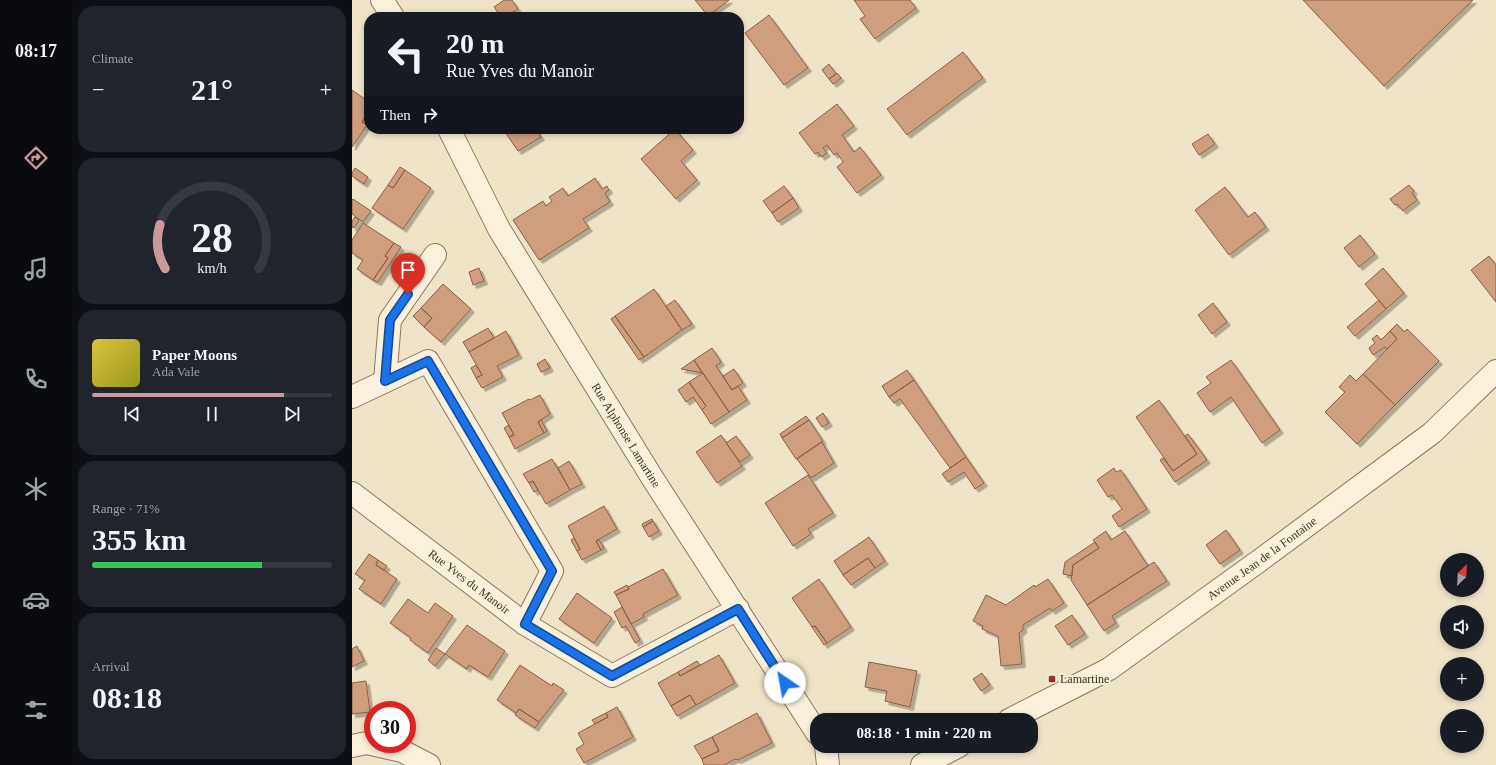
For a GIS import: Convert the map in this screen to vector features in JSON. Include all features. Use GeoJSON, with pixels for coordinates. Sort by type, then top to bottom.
{"type":"FeatureCollection","features":[{"type":"Feature","properties":{"kind":"street"},"geometry":{"type":"LineString","coordinates":[[382,0],[390,12]]}},
{"type":"Feature","properties":{"kind":"street","name":"Rue Alphonse Lamartine"},"geometry":{"type":"LineString","coordinates":[[452,134],[499,229],[653,479],[810,722]]}},
{"type":"Feature","properties":{"kind":"street"},"geometry":{"type":"LineString","coordinates":[[385,381],[390,320],[435,255]]}},
{"type":"Feature","properties":{"kind":"street"},"geometry":{"type":"LineString","coordinates":[[352,397],[428,361],[552,571],[525,624]]}},
{"type":"Feature","properties":{"kind":"street","name":"Avenue Jean de la Fontaine"},"geometry":{"type":"LineString","coordinates":[[1022,713],[1109,668],[1222,588],[1432,433],[1496,371]]}},
{"type":"Feature","properties":{"kind":"street","name":"Rue Yves du Manoir"},"geometry":{"type":"LineString","coordinates":[[352,493],[525,624],[612,676],[738,609]]}},
{"type":"Feature","properties":{"kind":"street"},"geometry":{"type":"LineString","coordinates":[[352,746],[367,743],[402,751],[429,765]]}},
{"type":"Feature","properties":{"kind":"street"},"geometry":{"type":"LineString","coordinates":[[827,753],[828,765]]}},
{"type":"Feature","properties":{"kind":"street"},"geometry":{"type":"LineString","coordinates":[[922,765],[945,753]]}},
{"type":"Feature","properties":{"kind":"building"},"geometry":{"type":"Polygon","coordinates":[[[504,0],[512,0],[518,9],[513,12],[498,12],[494,7],[504,0]]]}},
{"type":"Feature","properties":{"kind":"building"},"geometry":{"type":"Polygon","coordinates":[[[695,0],[729,0],[713,12],[705,12],[695,0]]]}},
{"type":"Feature","properties":{"kind":"building"},"geometry":{"type":"Polygon","coordinates":[[[854,0],[910,0],[916,8],[875,39],[860,19],[865,16],[854,0]]]}},
{"type":"Feature","properties":{"kind":"building"},"geometry":{"type":"Polygon","coordinates":[[[1303,0],[1473,0],[1384,86],[1303,0]]]}},
{"type":"Feature","properties":{"kind":"building"},"geometry":{"type":"Polygon","coordinates":[[[769,15],[808,68],[784,85],[745,33],[769,15]]]}},
{"type":"Feature","properties":{"kind":"building"},"geometry":{"type":"Polygon","coordinates":[[[963,52],[983,78],[907,135],[887,109],[963,52]]]}},
{"type":"Feature","properties":{"kind":"building"},"geometry":{"type":"Polygon","coordinates":[[[829,64],[836,74],[829,79],[822,70],[829,64]]]}},
{"type":"Feature","properties":{"kind":"building"},"geometry":{"type":"Polygon","coordinates":[[[837,73],[841,78],[833,84],[829,79],[837,73]]]}},
{"type":"Feature","properties":{"kind":"building"},"geometry":{"type":"Polygon","coordinates":[[[352,90],[364,98],[364,119],[362,122],[364,123],[364,129],[352,147],[352,90]]]}},
{"type":"Feature","properties":{"kind":"building"},"geometry":{"type":"Polygon","coordinates":[[[837,104],[854,126],[842,135],[854,152],[860,147],[881,175],[857,193],[837,167],[843,162],[837,153],[834,155],[827,145],[823,148],[827,153],[821,157],[818,152],[815,154],[799,133],[837,104]]]}},
{"type":"Feature","properties":{"kind":"building"},"geometry":{"type":"Polygon","coordinates":[[[506,134],[539,134],[541,137],[518,151],[506,134]]]}},
{"type":"Feature","properties":{"kind":"building"},"geometry":{"type":"Polygon","coordinates":[[[669,134],[679,134],[693,150],[681,161],[697,180],[676,199],[641,159],[669,134]]]}},
{"type":"Feature","properties":{"kind":"building"},"geometry":{"type":"Polygon","coordinates":[[[1208,134],[1215,144],[1199,155],[1192,144],[1208,134]]]}},
{"type":"Feature","properties":{"kind":"building"},"geometry":{"type":"Polygon","coordinates":[[[400,167],[405,170],[393,188],[388,185],[400,167]]]}},
{"type":"Feature","properties":{"kind":"building"},"geometry":{"type":"Polygon","coordinates":[[[355,168],[368,177],[364,184],[352,176],[355,168]]]}},
{"type":"Feature","properties":{"kind":"building"},"geometry":{"type":"Polygon","coordinates":[[[405,170],[431,188],[403,229],[372,208],[388,185],[393,188],[405,170]]]}},
{"type":"Feature","properties":{"kind":"building"},"geometry":{"type":"Polygon","coordinates":[[[595,178],[602,189],[607,186],[609,190],[605,193],[610,202],[583,219],[589,228],[539,260],[513,220],[543,201],[546,206],[552,201],[549,197],[563,188],[568,196],[595,178]]]}},
{"type":"Feature","properties":{"kind":"building"},"geometry":{"type":"Polygon","coordinates":[[[1409,185],[1414,191],[1412,193],[1417,200],[1403,211],[1390,199],[1409,185]]]}},
{"type":"Feature","properties":{"kind":"building"},"geometry":{"type":"Polygon","coordinates":[[[784,186],[793,198],[772,213],[763,201],[784,186]]]}},
{"type":"Feature","properties":{"kind":"building"},"geometry":{"type":"Polygon","coordinates":[[[1225,187],[1248,217],[1255,212],[1266,227],[1229,255],[1195,210],[1225,187]]]}},
{"type":"Feature","properties":{"kind":"building"},"geometry":{"type":"Polygon","coordinates":[[[793,198],[799,208],[778,222],[772,213],[793,198]]]}},
{"type":"Feature","properties":{"kind":"building"},"geometry":{"type":"Polygon","coordinates":[[[353,199],[371,211],[363,222],[352,214],[353,199]]]}},
{"type":"Feature","properties":{"kind":"building"},"geometry":{"type":"Polygon","coordinates":[[[355,217],[359,220],[354,228],[352,227],[352,221],[355,217]]]}},
{"type":"Feature","properties":{"kind":"building"},"geometry":{"type":"Polygon","coordinates":[[[363,223],[394,243],[385,256],[388,258],[373,280],[357,269],[363,260],[352,253],[352,240],[363,223]]]}},
{"type":"Feature","properties":{"kind":"building"},"geometry":{"type":"Polygon","coordinates":[[[1360,235],[1375,254],[1359,267],[1344,248],[1360,235]]]}},
{"type":"Feature","properties":{"kind":"building"},"geometry":{"type":"Polygon","coordinates":[[[394,243],[401,247],[378,282],[373,280],[388,258],[385,256],[394,243]]]}},
{"type":"Feature","properties":{"kind":"building"},"geometry":{"type":"Polygon","coordinates":[[[1489,256],[1496,265],[1496,302],[1471,270],[1489,256]]]}},
{"type":"Feature","properties":{"kind":"building"},"geometry":{"type":"Polygon","coordinates":[[[479,268],[484,281],[473,285],[469,272],[479,268]]]}},
{"type":"Feature","properties":{"kind":"building"},"geometry":{"type":"Polygon","coordinates":[[[1383,268],[1404,293],[1386,309],[1365,284],[1383,268]]]}},
{"type":"Feature","properties":{"kind":"building"},"geometry":{"type":"Polygon","coordinates":[[[443,284],[471,309],[441,342],[424,327],[432,318],[421,308],[443,284]]]}},
{"type":"Feature","properties":{"kind":"building"},"geometry":{"type":"Polygon","coordinates":[[[654,289],[682,330],[644,357],[615,316],[654,289]]]}},
{"type":"Feature","properties":{"kind":"building"},"geometry":{"type":"Polygon","coordinates":[[[675,300],[692,324],[682,330],[666,306],[675,300]]]}},
{"type":"Feature","properties":{"kind":"building"},"geometry":{"type":"Polygon","coordinates":[[[1379,300],[1386,309],[1355,336],[1347,327],[1379,300]]]}},
{"type":"Feature","properties":{"kind":"building"},"geometry":{"type":"Polygon","coordinates":[[[1213,303],[1227,322],[1212,334],[1198,315],[1213,303]]]}},
{"type":"Feature","properties":{"kind":"building"},"geometry":{"type":"Polygon","coordinates":[[[421,308],[432,318],[424,327],[413,316],[421,308]]]}},
{"type":"Feature","properties":{"kind":"building"},"geometry":{"type":"Polygon","coordinates":[[[615,316],[644,357],[639,360],[611,319],[615,316]]]}},
{"type":"Feature","properties":{"kind":"building"},"geometry":{"type":"Polygon","coordinates":[[[1397,324],[1404,332],[1407,329],[1439,361],[1395,405],[1363,374],[1397,339],[1390,331],[1397,324]]]}},
{"type":"Feature","properties":{"kind":"building"},"geometry":{"type":"Polygon","coordinates":[[[488,328],[494,338],[469,352],[463,342],[488,328]]]}},
{"type":"Feature","properties":{"kind":"building"},"geometry":{"type":"Polygon","coordinates":[[[506,331],[519,355],[497,366],[503,377],[482,388],[476,378],[482,375],[469,352],[506,331]]]}},
{"type":"Feature","properties":{"kind":"building"},"geometry":{"type":"Polygon","coordinates":[[[1390,331],[1397,339],[1387,349],[1385,347],[1373,355],[1369,348],[1375,343],[1372,339],[1377,335],[1381,340],[1390,331]]]}},
{"type":"Feature","properties":{"kind":"building"},"geometry":{"type":"Polygon","coordinates":[[[712,348],[721,362],[716,366],[732,390],[738,386],[747,400],[729,412],[694,360],[712,348]]]}},
{"type":"Feature","properties":{"kind":"building"},"geometry":{"type":"Polygon","coordinates":[[[545,359],[550,368],[541,372],[537,364],[545,359]]]}},
{"type":"Feature","properties":{"kind":"building"},"geometry":{"type":"Polygon","coordinates":[[[694,360],[702,373],[681,369],[694,360]]]}},
{"type":"Feature","properties":{"kind":"building"},"geometry":{"type":"Polygon","coordinates":[[[1231,360],[1280,430],[1262,443],[1231,397],[1210,412],[1197,393],[1211,383],[1206,377],[1231,360]]]}},
{"type":"Feature","properties":{"kind":"building"},"geometry":{"type":"Polygon","coordinates":[[[476,365],[482,375],[476,378],[471,368],[476,365]]]}},
{"type":"Feature","properties":{"kind":"building"},"geometry":{"type":"Polygon","coordinates":[[[734,369],[743,383],[732,390],[723,376],[734,369]]]}},
{"type":"Feature","properties":{"kind":"building"},"geometry":{"type":"Polygon","coordinates":[[[907,370],[914,380],[889,397],[882,386],[907,370]]]}},
{"type":"Feature","properties":{"kind":"building"},"geometry":{"type":"Polygon","coordinates":[[[703,373],[729,412],[711,424],[702,410],[706,406],[689,382],[703,373]]]}},
{"type":"Feature","properties":{"kind":"building"},"geometry":{"type":"Polygon","coordinates":[[[1363,374],[1395,405],[1357,444],[1325,412],[1345,392],[1339,387],[1350,375],[1356,381],[1363,374]]]}},
{"type":"Feature","properties":{"kind":"building"},"geometry":{"type":"Polygon","coordinates":[[[914,380],[966,457],[950,468],[900,399],[894,403],[889,397],[914,380]]]}},
{"type":"Feature","properties":{"kind":"building"},"geometry":{"type":"Polygon","coordinates":[[[689,382],[706,406],[702,410],[693,397],[686,402],[678,390],[689,382]]]}},
{"type":"Feature","properties":{"kind":"building"},"geometry":{"type":"Polygon","coordinates":[[[540,395],[550,414],[538,422],[544,433],[515,449],[509,437],[514,435],[502,413],[540,395]]]}},
{"type":"Feature","properties":{"kind":"building"},"geometry":{"type":"Polygon","coordinates":[[[1159,400],[1197,454],[1173,471],[1136,417],[1159,400]]]}},
{"type":"Feature","properties":{"kind":"building"},"geometry":{"type":"Polygon","coordinates":[[[823,413],[829,423],[822,427],[816,418],[823,413]]]}},
{"type":"Feature","properties":{"kind":"building"},"geometry":{"type":"Polygon","coordinates":[[[806,416],[809,420],[782,438],[780,434],[806,416]]]}},
{"type":"Feature","properties":{"kind":"building"},"geometry":{"type":"Polygon","coordinates":[[[541,420],[547,431],[544,433],[538,422],[541,420]]]}},
{"type":"Feature","properties":{"kind":"building"},"geometry":{"type":"Polygon","coordinates":[[[809,420],[823,441],[796,459],[782,438],[809,420]]]}},
{"type":"Feature","properties":{"kind":"building"},"geometry":{"type":"Polygon","coordinates":[[[509,425],[514,435],[509,437],[504,428],[509,425]]]}},
{"type":"Feature","properties":{"kind":"building"},"geometry":{"type":"Polygon","coordinates":[[[1188,434],[1207,460],[1175,482],[1160,460],[1163,458],[1173,471],[1197,454],[1185,436],[1188,434]]]}},
{"type":"Feature","properties":{"kind":"building"},"geometry":{"type":"Polygon","coordinates":[[[721,435],[742,466],[717,483],[696,452],[721,435]]]}},
{"type":"Feature","properties":{"kind":"building"},"geometry":{"type":"Polygon","coordinates":[[[736,436],[750,455],[740,462],[726,443],[736,436]]]}},
{"type":"Feature","properties":{"kind":"building"},"geometry":{"type":"Polygon","coordinates":[[[822,442],[834,463],[811,478],[797,459],[822,442]]]}},
{"type":"Feature","properties":{"kind":"building"},"geometry":{"type":"Polygon","coordinates":[[[966,457],[984,483],[975,489],[964,472],[948,482],[942,474],[966,457]]]}},
{"type":"Feature","properties":{"kind":"building"},"geometry":{"type":"Polygon","coordinates":[[[552,459],[570,490],[546,504],[533,481],[529,483],[523,474],[552,459]]]}},
{"type":"Feature","properties":{"kind":"building"},"geometry":{"type":"Polygon","coordinates":[[[569,461],[582,484],[570,490],[558,468],[569,461]]]}},
{"type":"Feature","properties":{"kind":"building"},"geometry":{"type":"Polygon","coordinates":[[[1114,468],[1116,472],[1121,470],[1147,509],[1119,527],[1112,516],[1122,509],[1112,495],[1108,497],[1097,480],[1114,468]]]}},
{"type":"Feature","properties":{"kind":"building"},"geometry":{"type":"Polygon","coordinates":[[[808,475],[833,513],[808,529],[811,534],[793,546],[765,503],[808,475]]]}},
{"type":"Feature","properties":{"kind":"building"},"geometry":{"type":"Polygon","coordinates":[[[533,481],[538,490],[534,492],[529,483],[533,481]]]}},
{"type":"Feature","properties":{"kind":"building"},"geometry":{"type":"Polygon","coordinates":[[[604,506],[617,529],[596,541],[601,550],[582,560],[577,551],[580,549],[568,526],[604,506]]]}},
{"type":"Feature","properties":{"kind":"building"},"geometry":{"type":"Polygon","coordinates":[[[652,519],[653,521],[643,527],[642,524],[652,519]]]}},
{"type":"Feature","properties":{"kind":"building"},"geometry":{"type":"Polygon","coordinates":[[[653,521],[659,531],[649,537],[643,527],[653,521]]]}},
{"type":"Feature","properties":{"kind":"building"},"geometry":{"type":"Polygon","coordinates":[[[1226,530],[1240,550],[1220,564],[1206,545],[1226,530]]]}},
{"type":"Feature","properties":{"kind":"building"},"geometry":{"type":"Polygon","coordinates":[[[1106,531],[1111,540],[1125,531],[1148,566],[1087,605],[1071,580],[1073,565],[1099,548],[1093,540],[1106,531]]]}},
{"type":"Feature","properties":{"kind":"building"},"geometry":{"type":"Polygon","coordinates":[[[869,537],[885,561],[875,568],[868,558],[843,575],[834,561],[869,537]]]}},
{"type":"Feature","properties":{"kind":"building"},"geometry":{"type":"Polygon","coordinates":[[[574,538],[580,549],[577,551],[571,540],[574,538]]]}},
{"type":"Feature","properties":{"kind":"building"},"geometry":{"type":"Polygon","coordinates":[[[599,540],[604,548],[601,550],[596,541],[599,540]]]}},
{"type":"Feature","properties":{"kind":"building"},"geometry":{"type":"Polygon","coordinates":[[[1095,542],[1099,548],[1073,565],[1072,576],[1063,574],[1065,562],[1095,542]]]}},
{"type":"Feature","properties":{"kind":"building"},"geometry":{"type":"Polygon","coordinates":[[[369,554],[378,560],[376,565],[397,579],[381,604],[359,589],[365,580],[355,574],[369,554]]]}},
{"type":"Feature","properties":{"kind":"building"},"geometry":{"type":"Polygon","coordinates":[[[868,558],[875,568],[851,585],[843,575],[868,558]]]}},
{"type":"Feature","properties":{"kind":"building"},"geometry":{"type":"Polygon","coordinates":[[[378,560],[387,566],[384,570],[376,565],[378,560]]]}},
{"type":"Feature","properties":{"kind":"building"},"geometry":{"type":"Polygon","coordinates":[[[1154,562],[1167,581],[1112,616],[1116,623],[1104,631],[1087,605],[1154,562]]]}},
{"type":"Feature","properties":{"kind":"building"},"geometry":{"type":"Polygon","coordinates":[[[663,569],[678,595],[643,614],[644,617],[631,624],[616,595],[663,569]]]}},
{"type":"Feature","properties":{"kind":"building"},"geometry":{"type":"Polygon","coordinates":[[[819,579],[851,627],[827,643],[815,626],[812,627],[792,598],[819,579]]]}},
{"type":"Feature","properties":{"kind":"building"},"geometry":{"type":"Polygon","coordinates":[[[1048,579],[1064,603],[1052,611],[1050,608],[1023,625],[1023,630],[1019,633],[1022,664],[1001,666],[998,636],[982,629],[983,626],[973,621],[986,595],[1006,605],[1034,585],[1035,587],[1048,579]]]}},
{"type":"Feature","properties":{"kind":"building"},"geometry":{"type":"Polygon","coordinates":[[[627,585],[629,589],[616,595],[614,592],[627,585]]]}},
{"type":"Feature","properties":{"kind":"building"},"geometry":{"type":"Polygon","coordinates":[[[577,593],[612,618],[594,643],[559,619],[577,593]]]}},
{"type":"Feature","properties":{"kind":"building"},"geometry":{"type":"Polygon","coordinates":[[[408,599],[428,613],[435,603],[453,616],[428,653],[410,640],[411,638],[390,623],[408,599]]]}},
{"type":"Feature","properties":{"kind":"building"},"geometry":{"type":"Polygon","coordinates":[[[622,607],[640,640],[635,643],[626,626],[622,628],[614,612],[622,607]]]}},
{"type":"Feature","properties":{"kind":"building"},"geometry":{"type":"Polygon","coordinates":[[[1072,615],[1085,634],[1068,645],[1055,626],[1072,615]]]}},
{"type":"Feature","properties":{"kind":"building"},"geometry":{"type":"Polygon","coordinates":[[[467,625],[505,651],[488,677],[469,665],[467,669],[445,654],[467,625]]]}},
{"type":"Feature","properties":{"kind":"building"},"geometry":{"type":"Polygon","coordinates":[[[815,626],[827,643],[824,645],[812,627],[815,626]]]}},
{"type":"Feature","properties":{"kind":"building"},"geometry":{"type":"Polygon","coordinates":[[[357,646],[364,661],[352,667],[352,649],[357,646]]]}},
{"type":"Feature","properties":{"kind":"building"},"geometry":{"type":"Polygon","coordinates":[[[436,648],[445,654],[435,666],[428,660],[436,648]]]}},
{"type":"Feature","properties":{"kind":"building"},"geometry":{"type":"Polygon","coordinates":[[[719,655],[735,683],[696,705],[690,695],[671,706],[658,683],[678,672],[680,676],[719,655]]]}},
{"type":"Feature","properties":{"kind":"building"},"geometry":{"type":"Polygon","coordinates":[[[697,661],[700,665],[680,676],[678,672],[697,661]]]}},
{"type":"Feature","properties":{"kind":"building"},"geometry":{"type":"Polygon","coordinates":[[[869,662],[917,671],[910,707],[885,701],[887,691],[865,687],[869,662]]]}},
{"type":"Feature","properties":{"kind":"building"},"geometry":{"type":"Polygon","coordinates":[[[520,665],[552,686],[553,683],[564,690],[539,722],[519,709],[516,713],[497,700],[520,665]]]}},
{"type":"Feature","properties":{"kind":"building"},"geometry":{"type":"Polygon","coordinates":[[[982,673],[990,685],[981,691],[973,679],[982,673]]]}},
{"type":"Feature","properties":{"kind":"building"},"geometry":{"type":"Polygon","coordinates":[[[366,681],[369,701],[364,701],[364,713],[352,714],[352,683],[366,681]]]}},
{"type":"Feature","properties":{"kind":"building"},"geometry":{"type":"Polygon","coordinates":[[[690,695],[696,705],[677,716],[671,706],[690,695]]]}},
{"type":"Feature","properties":{"kind":"building"},"geometry":{"type":"Polygon","coordinates":[[[617,707],[633,737],[584,763],[576,749],[584,744],[578,733],[608,717],[606,713],[617,707]]]}},
{"type":"Feature","properties":{"kind":"building"},"geometry":{"type":"Polygon","coordinates":[[[519,709],[539,722],[535,728],[515,715],[519,709]]]}},
{"type":"Feature","properties":{"kind":"building"},"geometry":{"type":"Polygon","coordinates":[[[606,713],[608,717],[595,724],[592,720],[606,713]]]}},
{"type":"Feature","properties":{"kind":"building"},"geometry":{"type":"Polygon","coordinates":[[[757,713],[772,743],[738,760],[735,759],[724,765],[704,765],[702,759],[719,751],[712,737],[757,713]]]}},
{"type":"Feature","properties":{"kind":"building"},"geometry":{"type":"Polygon","coordinates":[[[712,737],[719,751],[702,759],[694,746],[712,737]]]}},
{"type":"Feature","properties":{"kind":"place","name":"Lamartine"},"geometry":{"type":"Point","coordinates":[1052,679]}},
{"type":"Feature","properties":{"kind":"route"},"geometry":{"type":"LineString","coordinates":[[408,294],[390,320],[385,381],[428,361],[552,571],[525,624],[612,676],[738,609],[785,683]]}}]}
